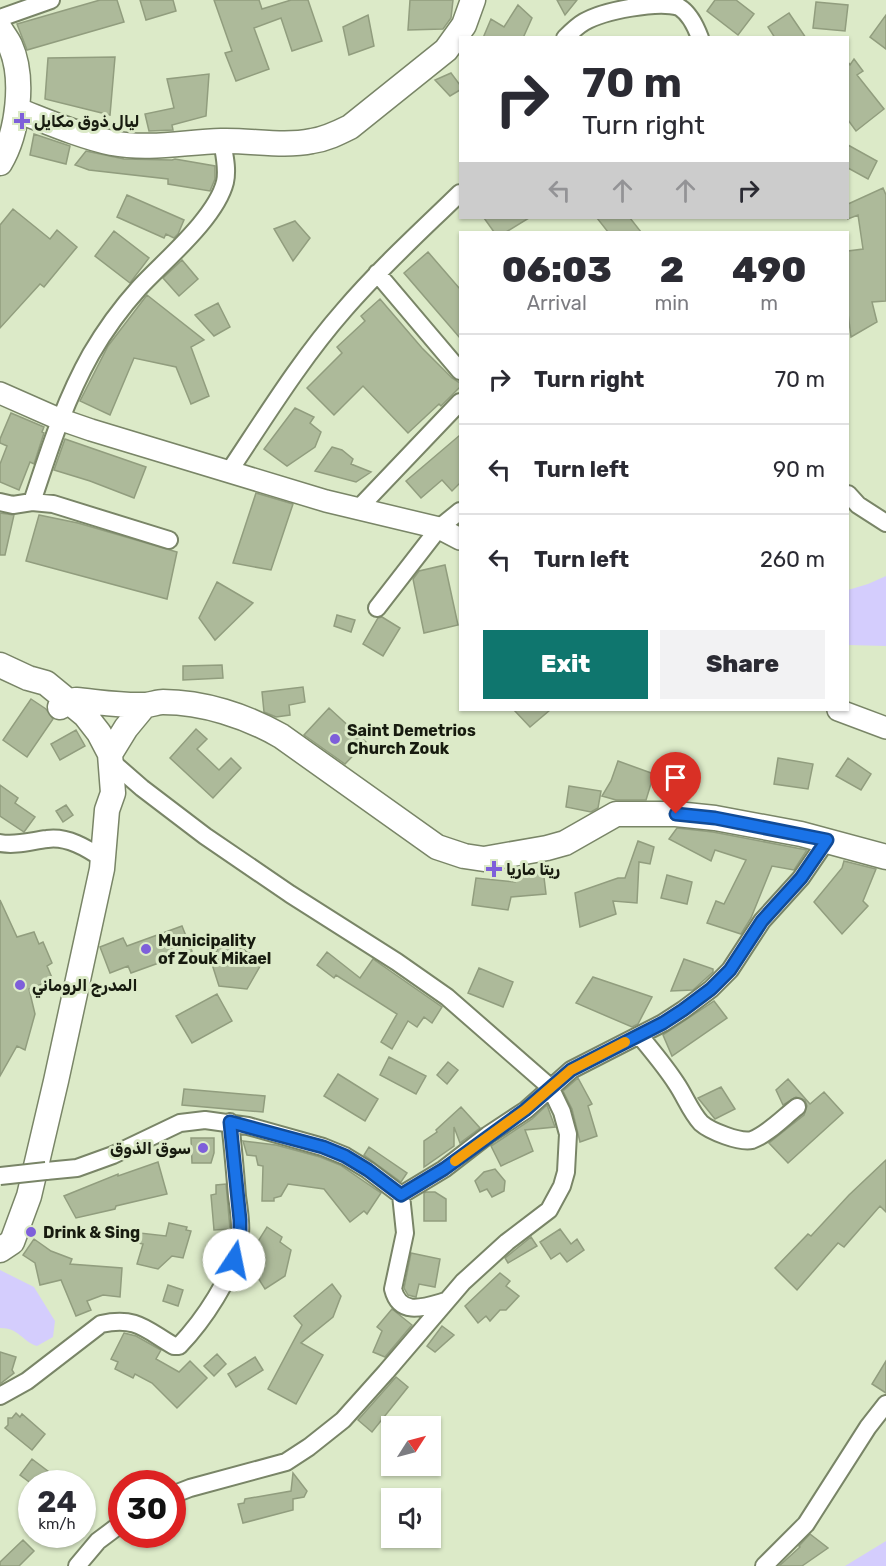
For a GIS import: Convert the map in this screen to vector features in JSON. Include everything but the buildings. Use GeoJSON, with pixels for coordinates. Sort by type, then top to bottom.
{"type":"FeatureCollection","features":[{"type":"Feature","properties":{"kind":"main road"},"geometry":{"type":"LineString","coordinates":[[460,36],[473,0]]}},
{"type":"Feature","properties":{"kind":"main road"},"geometry":{"type":"LineString","coordinates":[[0,29],[11,46],[18,75],[17,110],[11,135],[0,163]]}},
{"type":"Feature","properties":{"kind":"main road"},"geometry":{"type":"LineString","coordinates":[[17,110],[84,135],[125,145],[153,146],[222,141],[294,143],[314,141],[350,127],[367,116],[453,53],[459,39]]}},
{"type":"Feature","properties":{"kind":"main road"},"geometry":{"type":"LineString","coordinates":[[0,666],[46,683],[89,739],[99,761],[108,799]]}},
{"type":"Feature","properties":{"kind":"main road"},"geometry":{"type":"LineString","coordinates":[[59,700],[72,690],[86,690],[147,697],[153,704]]}},
{"type":"Feature","properties":{"kind":"main road"},"geometry":{"type":"LineString","coordinates":[[59,700],[85,715],[99,734],[110,757]]}},
{"type":"Feature","properties":{"kind":"main road"},"geometry":{"type":"LineString","coordinates":[[0,1250],[12,1242],[29,1196],[56,1081],[104,859],[110,757],[126,728],[153,704],[185,704],[216,710],[262,725],[437,846],[464,856],[484,859],[547,848],[576,838],[616,814],[627,813],[715,818],[827,840],[886,857]]}},
{"type":"Feature","properties":{"kind":"street"},"geometry":{"type":"LineString","coordinates":[[0,18],[51,0]]}},
{"type":"Feature","properties":{"kind":"street"},"geometry":{"type":"LineString","coordinates":[[567,36],[583,23],[603,13],[667,1],[678,6],[686,14],[699,36]]}},
{"type":"Feature","properties":{"kind":"street"},"geometry":{"type":"LineString","coordinates":[[32,502],[59,419],[91,355],[116,315],[194,231],[222,190],[226,174],[222,141]]}},
{"type":"Feature","properties":{"kind":"street"},"geometry":{"type":"LineString","coordinates":[[230,470],[317,342],[377,273],[459,194]]}},
{"type":"Feature","properties":{"kind":"street"},"geometry":{"type":"LineString","coordinates":[[377,273],[459,370]]}},
{"type":"Feature","properties":{"kind":"street"},"geometry":{"type":"LineString","coordinates":[[0,393],[59,419],[358,509],[439,528],[459,538]]}},
{"type":"Feature","properties":{"kind":"street"},"geometry":{"type":"LineString","coordinates":[[358,509],[459,403]]}},
{"type":"Feature","properties":{"kind":"street"},"geometry":{"type":"LineString","coordinates":[[849,495],[858,505],[885,520]]}},
{"type":"Feature","properties":{"kind":"street"},"geometry":{"type":"LineString","coordinates":[[0,502],[13,505],[32,502],[53,504],[169,540]]}},
{"type":"Feature","properties":{"kind":"street"},"geometry":{"type":"LineString","coordinates":[[376,608],[439,528],[459,512]]}},
{"type":"Feature","properties":{"kind":"street"},"geometry":{"type":"LineString","coordinates":[[841,711],[886,728]]}},
{"type":"Feature","properties":{"kind":"street"},"geometry":{"type":"LineString","coordinates":[[110,757],[142,788],[205,836],[290,894],[398,962],[447,997],[550,1088],[562,1112],[568,1134],[568,1152],[562,1186],[549,1210],[507,1242],[463,1281],[343,1420],[286,1462],[186,1490]]}},
{"type":"Feature","properties":{"kind":"street"},"geometry":{"type":"LineString","coordinates":[[108,799],[142,788]]}},
{"type":"Feature","properties":{"kind":"street"},"geometry":{"type":"LineString","coordinates":[[0,843],[50,838],[68,841],[87,848],[104,859]]}},
{"type":"Feature","properties":{"kind":"street"},"geometry":{"type":"LineString","coordinates":[[401,1195],[444,1169],[525,1110],[571,1070],[640,1036],[683,1010],[723,978],[762,921],[801,878],[827,840]]}},
{"type":"Feature","properties":{"kind":"street"},"geometry":{"type":"LineString","coordinates":[[640,1036],[665,1066],[694,1114],[703,1125],[714,1131],[741,1140],[751,1140],[797,1107]]}},
{"type":"Feature","properties":{"kind":"street"},"geometry":{"type":"LineString","coordinates":[[0,1176],[76,1168],[113,1155],[180,1123],[205,1120],[230,1122],[334,1152],[368,1170],[401,1195],[405,1233],[393,1289],[394,1296],[401,1304],[415,1308],[446,1301]]}},
{"type":"Feature","properties":{"kind":"street"},"geometry":{"type":"LineString","coordinates":[[0,1396],[27,1381],[101,1324],[114,1321],[130,1322],[150,1329],[174,1346],[179,1346],[186,1339],[216,1297],[234,1260],[240,1241],[230,1122]]}},
{"type":"Feature","properties":{"kind":"street"},"geometry":{"type":"LineString","coordinates":[[764,1566],[806,1524],[868,1427],[886,1404]]}},
{"type":"Feature","properties":{"kind":"street"},"geometry":{"type":"LineString","coordinates":[[77,1566],[98,1541],[108,1534]]}},
{"type":"Feature","properties":{"kind":"shaded area"},"geometry":{"type":"Polygon","coordinates":[[[886,576],[886,646],[849,645],[849,590],[886,576]]]}},
{"type":"Feature","properties":{"kind":"shaded area"},"geometry":{"type":"Polygon","coordinates":[[[0,1270],[34,1287],[55,1321],[53,1337],[37,1346],[12,1330],[0,1328],[0,1270]]]}},
{"type":"Feature","properties":{"kind":"shaded area"},"geometry":{"type":"Polygon","coordinates":[[[886,1541],[886,1566],[845,1566],[886,1541]]]}},
{"type":"Feature","properties":{"kind":"slow traffic"},"geometry":{"type":"LineString","coordinates":[[455,1161],[525,1110],[571,1070],[625,1042]]}},
{"type":"Feature","properties":{"kind":"place","name":"ليال ذوق مكايل"},"geometry":{"type":"Point","coordinates":[22,121]}},
{"type":"Feature","properties":{"kind":"place","name":"Saint Demetrios Church Zouk"},"geometry":{"type":"Point","coordinates":[335,739]}},
{"type":"Feature","properties":{"kind":"place","name":"ريتا ماريا"},"geometry":{"type":"Point","coordinates":[494,869]}},
{"type":"Feature","properties":{"kind":"place","name":"Municipality of Zouk Mikael"},"geometry":{"type":"Point","coordinates":[146,949]}},
{"type":"Feature","properties":{"kind":"place","name":"المدرج الروماني"},"geometry":{"type":"Point","coordinates":[20,985]}},
{"type":"Feature","properties":{"kind":"place","name":"سوق الذوق"},"geometry":{"type":"Point","coordinates":[203,1148]}},
{"type":"Feature","properties":{"kind":"place","name":"Drink & Sing"},"geometry":{"type":"Point","coordinates":[31,1232]}},
{"type":"Feature","properties":{"kind":"route"},"geometry":{"type":"LineString","coordinates":[[234,1260],[240,1241],[240,1220],[230,1122],[323,1147],[345,1156],[401,1195],[444,1169],[525,1110],[571,1070],[663,1023],[711,989],[730,970],[762,921],[801,878],[827,840],[715,818],[676,814]]}}]}
